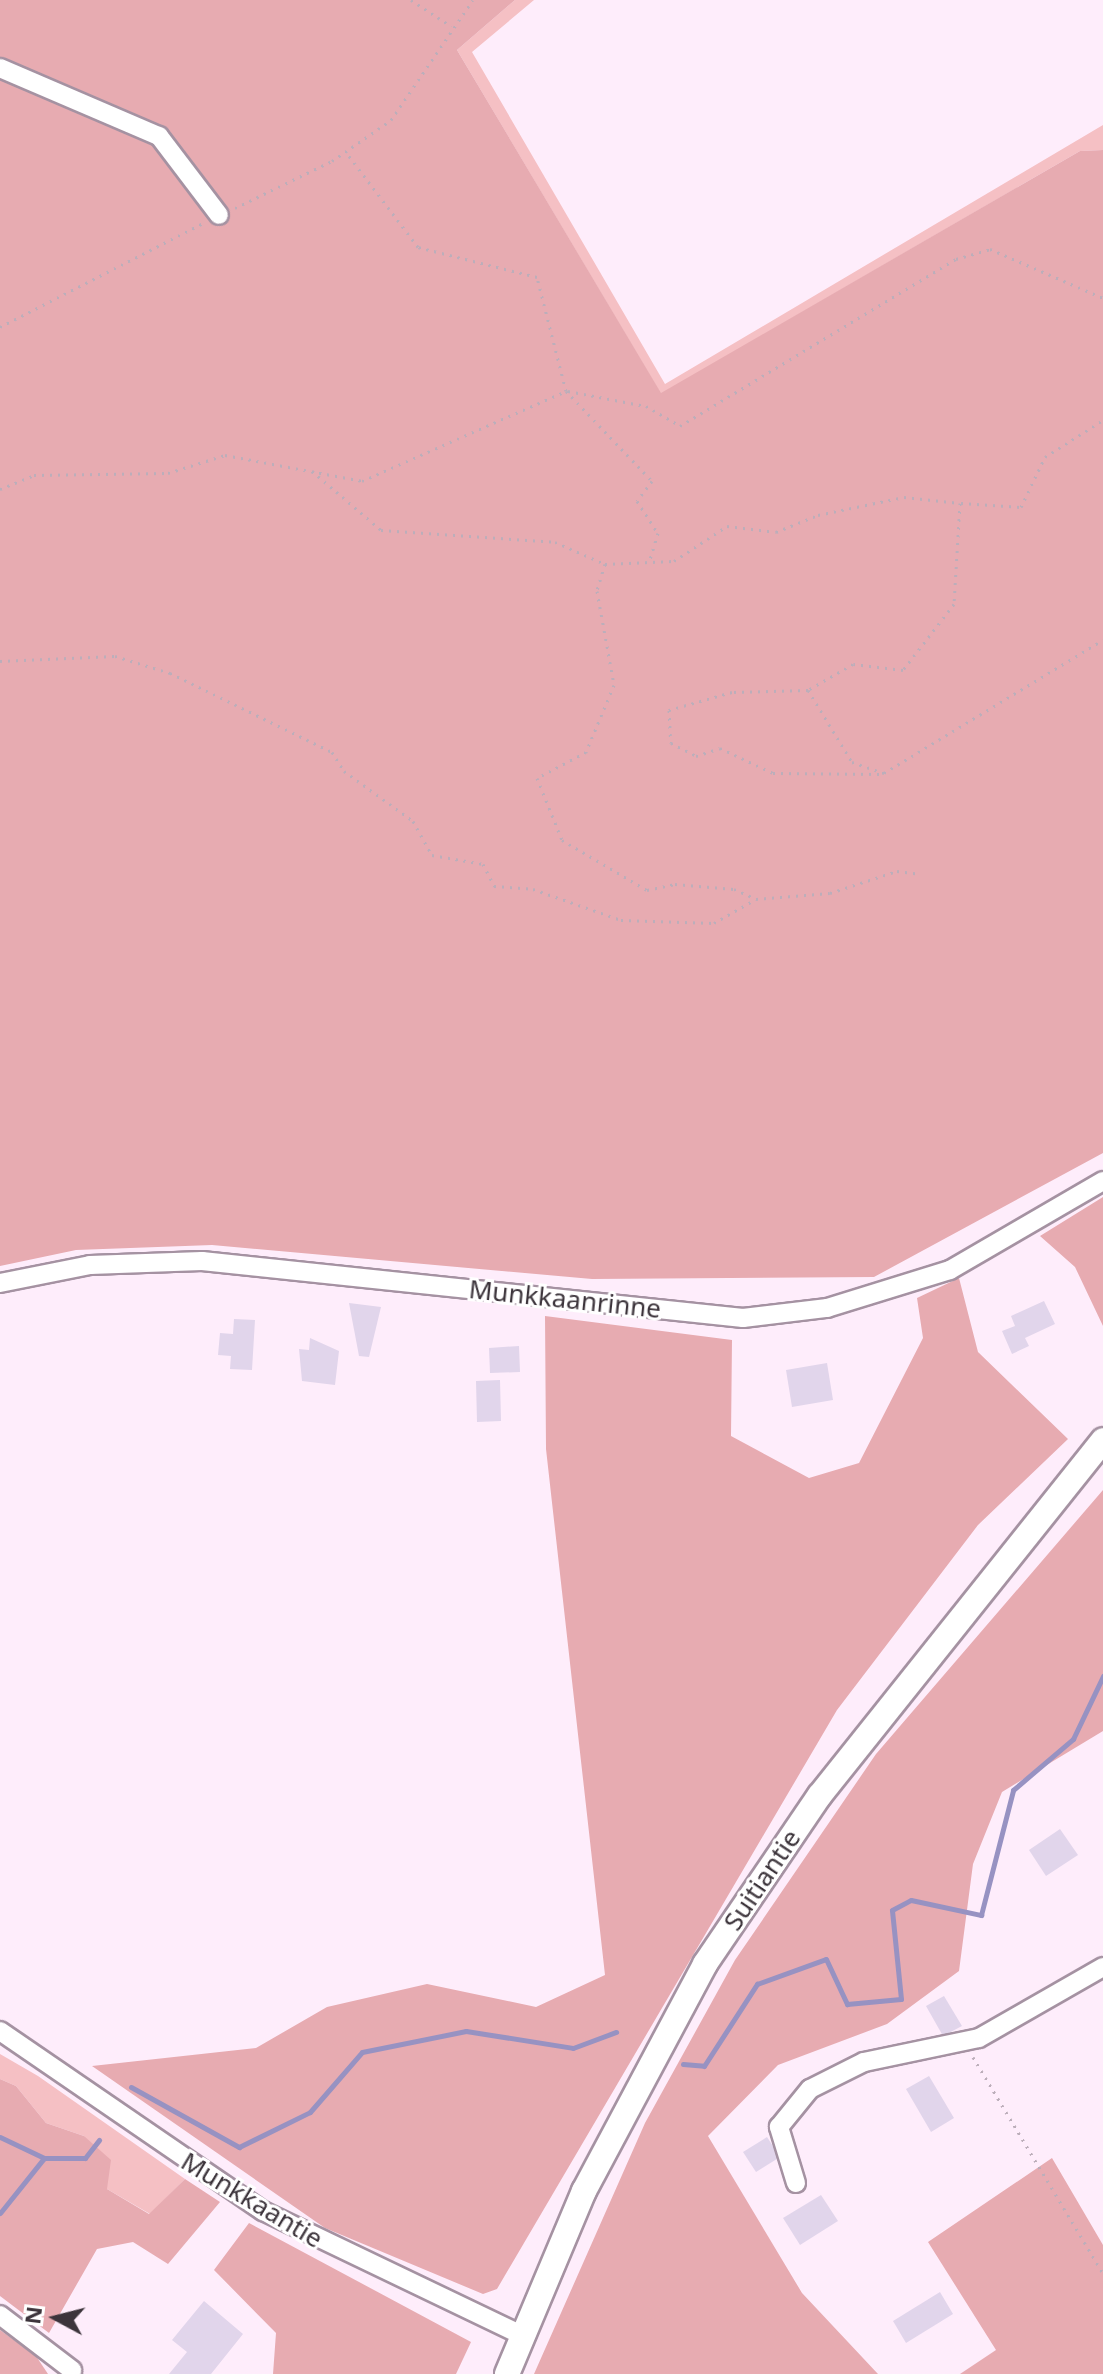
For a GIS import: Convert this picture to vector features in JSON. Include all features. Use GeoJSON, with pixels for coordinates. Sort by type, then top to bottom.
{"type":"FeatureCollection","features":[{"type":"Feature","properties":{"kind":"main road","name":"Suitiantie"},"geometry":{"type":"LineString","coordinates":[[507,2374],[603,2152],[705,1964],[820,1795],[1103,1440]]}},
{"type":"Feature","properties":{"kind":"street"},"geometry":{"type":"LineString","coordinates":[[0,68],[159,136],[219,215]]}},
{"type":"Feature","properties":{"kind":"street","name":"Munkkaanrinne"},"geometry":{"type":"LineString","coordinates":[[0,1283],[103,1264],[202,1261],[743,1318],[827,1308],[950,1270],[1103,1181]]}},
{"type":"Feature","properties":{"kind":"street"},"geometry":{"type":"LineString","coordinates":[[796,2183],[779,2127],[810,2089],[864,2062],[979,2038],[1103,1967]]}},
{"type":"Feature","properties":{"kind":"street","name":"Munkkaantie"},"geometry":{"type":"LineString","coordinates":[[0,2031],[263,2211],[522,2335]]}},
{"type":"Feature","properties":{"kind":"street"},"geometry":{"type":"LineString","coordinates":[[0,2315],[72,2370]]}},
{"type":"Feature","properties":{"kind":"path"},"geometry":{"type":"LineString","coordinates":[[411,0],[451,26]]}},
{"type":"Feature","properties":{"kind":"path"},"geometry":{"type":"LineString","coordinates":[[0,327],[346,152],[391,120],[451,26],[473,0]]}},
{"type":"Feature","properties":{"kind":"path"},"geometry":{"type":"LineString","coordinates":[[346,152],[418,247],[537,277],[566,391],[652,481],[637,501],[658,533],[649,562]]}},
{"type":"Feature","properties":{"kind":"path"},"geometry":{"type":"LineString","coordinates":[[0,489],[34,475],[168,473],[225,455],[312,471],[374,478],[566,391],[646,406],[680,426],[956,259],[990,249],[1103,298]]}},
{"type":"Feature","properties":{"kind":"path"},"geometry":{"type":"LineString","coordinates":[[312,471],[381,530],[555,542],[605,564],[674,561],[727,526],[776,532],[818,515],[904,497],[1021,507],[1045,457],[1103,420]]}},
{"type":"Feature","properties":{"kind":"path"},"geometry":{"type":"LineString","coordinates":[[960,503],[954,604],[903,670],[853,664],[808,690],[732,692],[669,710],[671,743],[696,756],[720,748],[773,773],[884,773],[1103,640]]}},
{"type":"Feature","properties":{"kind":"path"},"geometry":{"type":"LineString","coordinates":[[605,564],[597,591],[614,685],[586,752],[537,778],[539,797],[558,815],[562,840],[647,890],[675,884],[734,889],[756,899]]}},
{"type":"Feature","properties":{"kind":"path"},"geometry":{"type":"LineString","coordinates":[[0,661],[115,656],[170,673],[332,752],[344,771],[413,821],[432,855],[483,864],[494,886],[533,889],[621,920],[714,923],[756,899],[830,893],[897,871],[921,874]]}},
{"type":"Feature","properties":{"kind":"path"},"geometry":{"type":"LineString","coordinates":[[808,690],[852,762],[884,773]]}},
{"type":"Feature","properties":{"kind":"path"},"geometry":{"type":"LineString","coordinates":[[979,2038],[973,2059],[1103,2273]]}},
{"type":"Feature","properties":{"kind":"shaded area"},"geometry":{"type":"Polygon","coordinates":[[[0,0],[515,0],[457,50],[661,393],[1080,151],[1103,150],[1103,1153],[874,1277],[592,1279],[212,1245],[76,1250],[0,1266],[0,0]]]}},
{"type":"Feature","properties":{"kind":"shaded area"},"geometry":{"type":"Polygon","coordinates":[[[515,0],[534,0],[472,52],[665,384],[1103,125],[1103,150],[1080,151],[661,394],[457,50],[515,0]]]}},
{"type":"Feature","properties":{"kind":"shaded area"},"geometry":{"type":"Polygon","coordinates":[[[1103,1197],[1103,1326],[1075,1267],[1040,1236],[1103,1197]]]}},
{"type":"Feature","properties":{"kind":"shaded area"},"geometry":{"type":"Polygon","coordinates":[[[959,1278],[978,1352],[1068,1439],[978,1525],[837,1710],[497,2289],[483,2294],[325,2228],[92,2066],[256,2048],[327,2007],[427,1984],[536,2007],[605,1975],[546,1449],[545,1316],[732,1340],[731,1436],[809,1478],[859,1463],[923,1338],[917,1298],[959,1278]]]}},
{"type":"Feature","properties":{"kind":"shaded area"},"geometry":{"type":"Polygon","coordinates":[[[1103,1490],[1103,1731],[1002,1792],[973,1864],[959,1971],[887,2024],[778,2065],[708,2136],[802,2293],[878,2374],[534,2374],[645,2123],[735,1960],[876,1754],[1103,1490]]]}},
{"type":"Feature","properties":{"kind":"shaded area"},"geometry":{"type":"Polygon","coordinates":[[[0,2054],[38,2076],[185,2179],[150,2214],[107,2189],[84,2136],[46,2123],[16,2086],[0,2079],[0,2054]]]}},
{"type":"Feature","properties":{"kind":"shaded area"},"geometry":{"type":"Polygon","coordinates":[[[0,2079],[16,2086],[46,2123],[84,2136],[111,2160],[107,2189],[149,2214],[185,2179],[220,2202],[168,2264],[133,2242],[97,2249],[49,2333],[0,2296],[0,2079]]]}},
{"type":"Feature","properties":{"kind":"shaded area"},"geometry":{"type":"Polygon","coordinates":[[[1052,2158],[1103,2245],[1103,2374],[960,2374],[996,2350],[928,2242],[1052,2158]]]}},
{"type":"Feature","properties":{"kind":"shaded area"},"geometry":{"type":"Polygon","coordinates":[[[249,2223],[471,2342],[456,2374],[273,2374],[276,2333],[214,2270],[249,2223]]]}},
{"type":"Feature","properties":{"kind":"shaded area"},"geometry":{"type":"Polygon","coordinates":[[[0,2330],[36,2356],[48,2374],[0,2374],[0,2330]]]}},
{"type":"Feature","properties":{"kind":"building"},"geometry":{"type":"Polygon","coordinates":[[[1044,1301],[1055,1324],[1025,1338],[1029,1346],[1012,1354],[1002,1331],[1015,1326],[1011,1316],[1044,1301]]]}},
{"type":"Feature","properties":{"kind":"building"},"geometry":{"type":"Polygon","coordinates":[[[349,1303],[381,1307],[369,1357],[359,1356],[349,1303]]]}},
{"type":"Feature","properties":{"kind":"building"},"geometry":{"type":"Polygon","coordinates":[[[234,1319],[255,1320],[252,1370],[230,1369],[231,1356],[218,1355],[220,1333],[233,1334],[234,1319]]]}},
{"type":"Feature","properties":{"kind":"building"},"geometry":{"type":"Polygon","coordinates":[[[310,1338],[339,1351],[335,1385],[302,1381],[299,1349],[309,1350],[310,1338]]]}},
{"type":"Feature","properties":{"kind":"building"},"geometry":{"type":"Polygon","coordinates":[[[519,1346],[520,1372],[490,1373],[489,1348],[519,1346]]]}},
{"type":"Feature","properties":{"kind":"building"},"geometry":{"type":"Polygon","coordinates":[[[827,1363],[833,1400],[792,1407],[786,1370],[827,1363]]]}},
{"type":"Feature","properties":{"kind":"building"},"geometry":{"type":"Polygon","coordinates":[[[500,1380],[501,1421],[477,1422],[476,1381],[500,1380]]]}},
{"type":"Feature","properties":{"kind":"building"},"geometry":{"type":"Polygon","coordinates":[[[1060,1829],[1078,1855],[1046,1876],[1029,1850],[1060,1829]]]}},
{"type":"Feature","properties":{"kind":"building"},"geometry":{"type":"Polygon","coordinates":[[[944,1996],[962,2026],[943,2036],[926,2006],[944,1996]]]}},
{"type":"Feature","properties":{"kind":"building"},"geometry":{"type":"Polygon","coordinates":[[[929,2076],[954,2118],[931,2132],[906,2089],[929,2076]]]}},
{"type":"Feature","properties":{"kind":"building"},"geometry":{"type":"Polygon","coordinates":[[[767,2137],[780,2157],[756,2172],[743,2152],[767,2137]]]}},
{"type":"Feature","properties":{"kind":"building"},"geometry":{"type":"Polygon","coordinates":[[[821,2195],[838,2221],[800,2245],[783,2218],[821,2195]]]}},
{"type":"Feature","properties":{"kind":"building"},"geometry":{"type":"Polygon","coordinates":[[[940,2292],[953,2314],[906,2343],[893,2321],[940,2292]]]}},
{"type":"Feature","properties":{"kind":"building"},"geometry":{"type":"Polygon","coordinates":[[[204,2301],[243,2334],[211,2374],[169,2374],[187,2352],[172,2340],[204,2301]]]}},
{"type":"Feature","properties":{"kind":"waterway"},"geometry":{"type":"LineString","coordinates":[[683,2064],[704,2066],[757,1984],[826,1959],[847,2004],[901,1999],[892,1910],[911,1900],[981,1915],[1013,1790],[1073,1739],[1103,1676]]}},
{"type":"Feature","properties":{"kind":"waterway"},"geometry":{"type":"LineString","coordinates":[[131,2087],[239,2147],[310,2112],[362,2052],[466,2031],[573,2048],[616,2032]]}},
{"type":"Feature","properties":{"kind":"waterway"},"geometry":{"type":"LineString","coordinates":[[0,2137],[44,2158],[85,2158],[99,2140]]}},
{"type":"Feature","properties":{"kind":"waterway"},"geometry":{"type":"LineString","coordinates":[[0,2213],[44,2158]]}}]}
